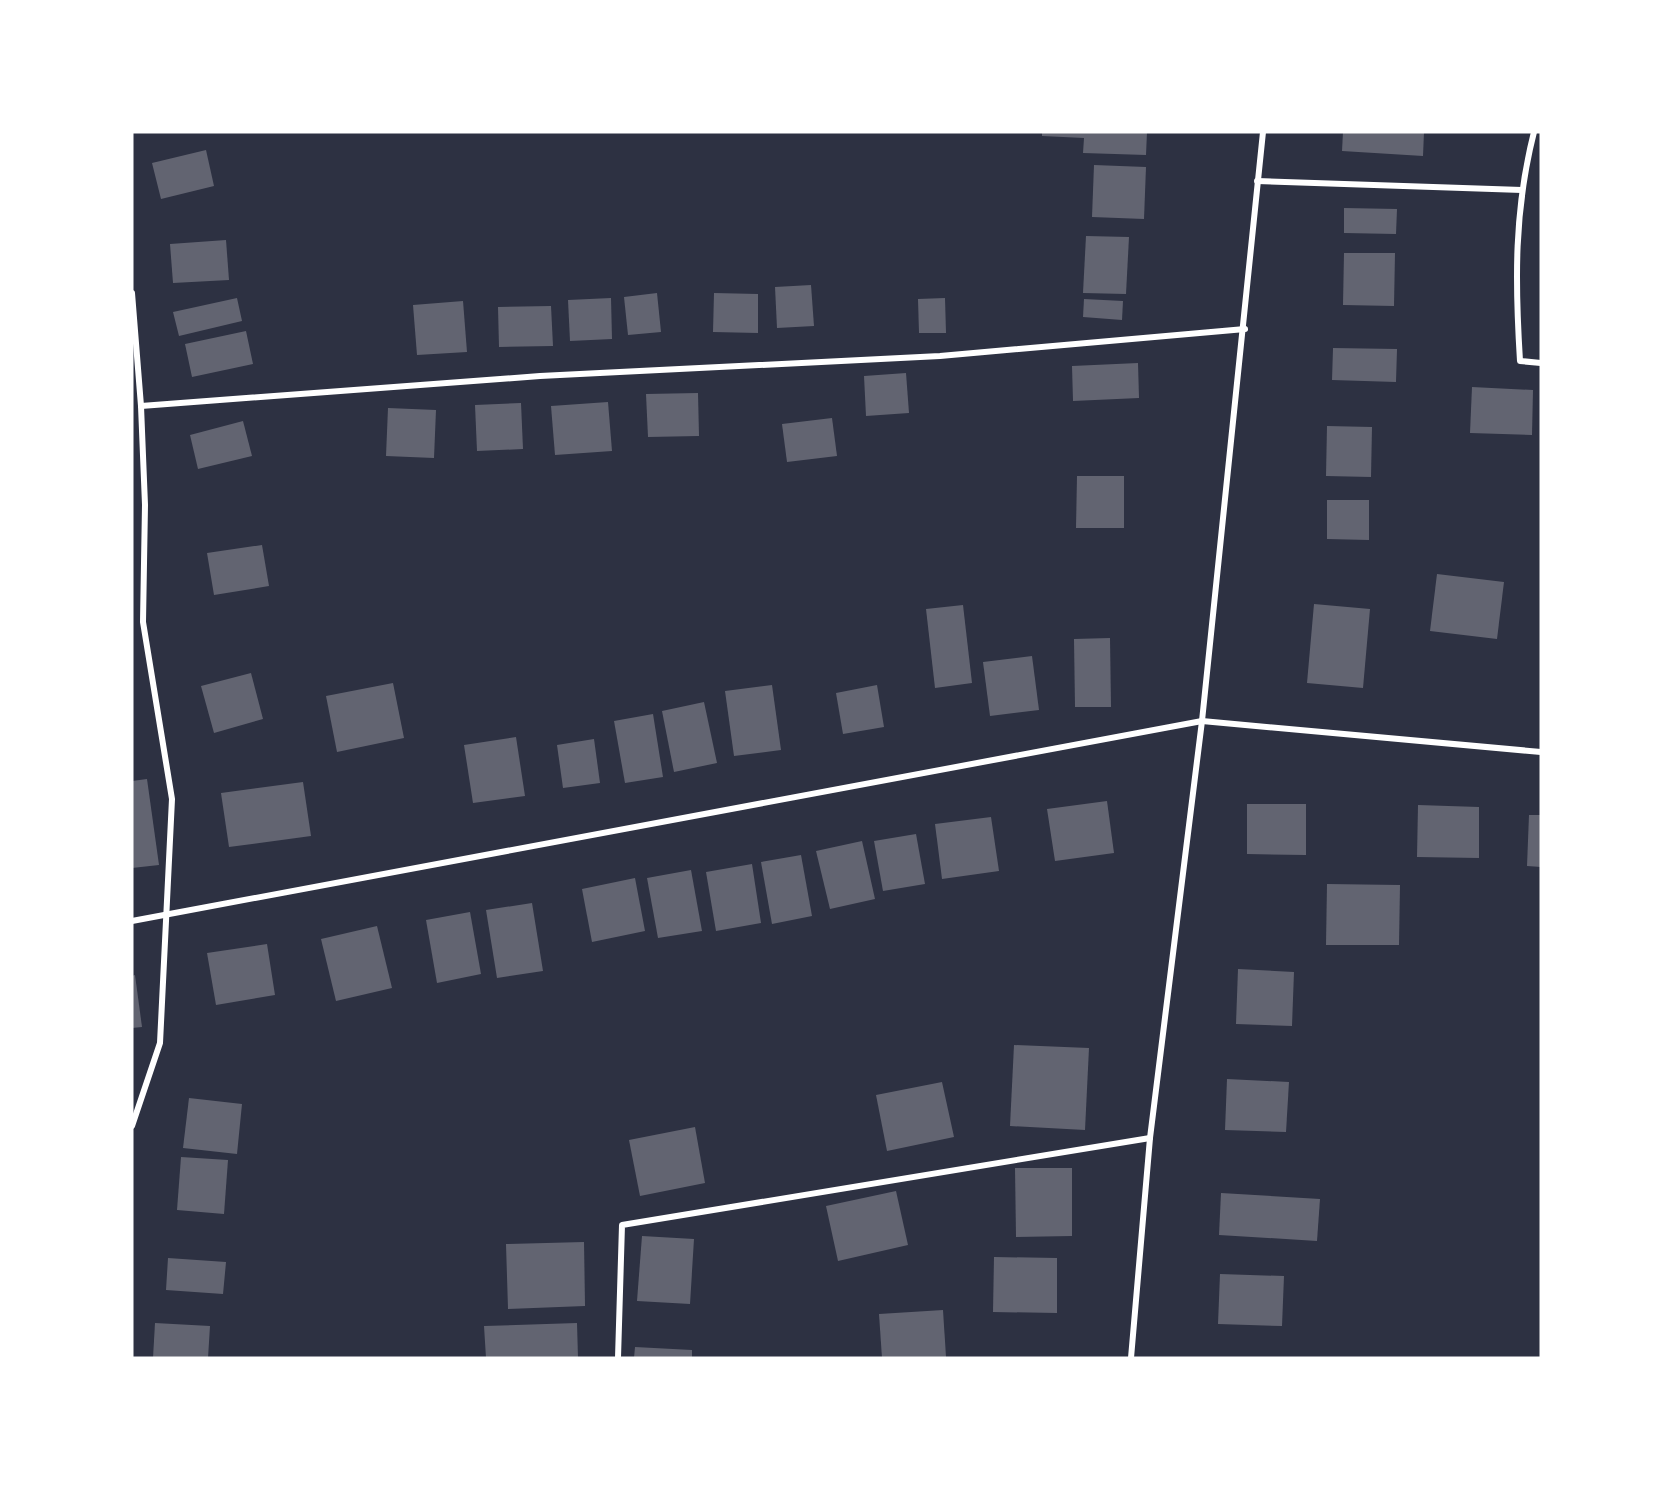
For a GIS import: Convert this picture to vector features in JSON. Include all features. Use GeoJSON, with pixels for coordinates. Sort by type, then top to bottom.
{"type":"FeatureCollection","features":[{"type":"Feature","properties":{"kind":"street"},"geometry":{"type":"LineString","coordinates":[[1131,1358],[1150,1138],[1202,721],[1245,329],[1263,132]]}},
{"type":"Feature","properties":{"kind":"street"},"geometry":{"type":"LineString","coordinates":[[1534,132],[1522,190],[1515,279],[1520,361],[1541,363]]}},
{"type":"Feature","properties":{"kind":"street"},"geometry":{"type":"LineString","coordinates":[[1257,181],[1522,190]]}},
{"type":"Feature","properties":{"kind":"street"},"geometry":{"type":"LineString","coordinates":[[132,293],[141,406],[145,505],[142,622],[172,799],[160,1043],[132,1126]]}},
{"type":"Feature","properties":{"kind":"street"},"geometry":{"type":"LineString","coordinates":[[141,406],[540,376],[940,356],[1245,329]]}},
{"type":"Feature","properties":{"kind":"street"},"geometry":{"type":"LineString","coordinates":[[132,921],[1202,721],[1541,752]]}},
{"type":"Feature","properties":{"kind":"street"},"geometry":{"type":"LineString","coordinates":[[618,1358],[622,1225],[1150,1138]]}},
{"type":"Feature","properties":{"kind":"building"},"geometry":{"type":"Polygon","coordinates":[[[1042,132],[1147,132],[1146,155],[1083,153],[1084,138],[1042,136],[1042,132]]]}},
{"type":"Feature","properties":{"kind":"building"},"geometry":{"type":"Polygon","coordinates":[[[1343,132],[1424,132],[1423,156],[1342,151],[1343,132]]]}},
{"type":"Feature","properties":{"kind":"building"},"geometry":{"type":"Polygon","coordinates":[[[206,150],[214,186],[161,199],[152,163],[206,150]]]}},
{"type":"Feature","properties":{"kind":"building"},"geometry":{"type":"Polygon","coordinates":[[[1094,165],[1146,167],[1144,219],[1092,217],[1094,165]]]}},
{"type":"Feature","properties":{"kind":"building"},"geometry":{"type":"Polygon","coordinates":[[[1344,208],[1397,209],[1396,234],[1344,233],[1344,208]]]}},
{"type":"Feature","properties":{"kind":"building"},"geometry":{"type":"Polygon","coordinates":[[[1086,236],[1129,237],[1126,294],[1083,293],[1086,236]]]}},
{"type":"Feature","properties":{"kind":"building"},"geometry":{"type":"Polygon","coordinates":[[[226,240],[229,280],[173,283],[170,244],[226,240]]]}},
{"type":"Feature","properties":{"kind":"building"},"geometry":{"type":"Polygon","coordinates":[[[1344,253],[1395,253],[1394,306],[1343,305],[1344,253]]]}},
{"type":"Feature","properties":{"kind":"building"},"geometry":{"type":"Polygon","coordinates":[[[811,285],[814,326],[777,328],[775,287],[811,285]]]}},
{"type":"Feature","properties":{"kind":"building"},"geometry":{"type":"Polygon","coordinates":[[[657,293],[661,332],[628,335],[624,297],[657,293]]]}},
{"type":"Feature","properties":{"kind":"building"},"geometry":{"type":"Polygon","coordinates":[[[714,293],[758,294],[758,333],[713,332],[714,293]]]}},
{"type":"Feature","properties":{"kind":"building"},"geometry":{"type":"Polygon","coordinates":[[[237,298],[242,321],[179,336],[173,312],[237,298]]]}},
{"type":"Feature","properties":{"kind":"building"},"geometry":{"type":"Polygon","coordinates":[[[611,298],[612,339],[570,341],[568,300],[611,298]]]}},
{"type":"Feature","properties":{"kind":"building"},"geometry":{"type":"Polygon","coordinates":[[[945,298],[946,333],[919,333],[918,299],[945,298]]]}},
{"type":"Feature","properties":{"kind":"building"},"geometry":{"type":"Polygon","coordinates":[[[1084,299],[1123,301],[1122,320],[1083,317],[1084,299]]]}},
{"type":"Feature","properties":{"kind":"building"},"geometry":{"type":"Polygon","coordinates":[[[463,301],[467,352],[417,355],[413,305],[463,301]]]}},
{"type":"Feature","properties":{"kind":"building"},"geometry":{"type":"Polygon","coordinates":[[[551,306],[553,346],[499,347],[498,307],[551,306]]]}},
{"type":"Feature","properties":{"kind":"building"},"geometry":{"type":"Polygon","coordinates":[[[246,331],[253,364],[192,377],[185,344],[246,331]]]}},
{"type":"Feature","properties":{"kind":"building"},"geometry":{"type":"Polygon","coordinates":[[[1333,348],[1397,349],[1396,382],[1332,380],[1333,348]]]}},
{"type":"Feature","properties":{"kind":"building"},"geometry":{"type":"Polygon","coordinates":[[[1138,363],[1139,398],[1073,401],[1072,366],[1138,363]]]}},
{"type":"Feature","properties":{"kind":"building"},"geometry":{"type":"Polygon","coordinates":[[[906,373],[909,413],[866,416],[864,376],[906,373]]]}},
{"type":"Feature","properties":{"kind":"building"},"geometry":{"type":"Polygon","coordinates":[[[1472,387],[1533,390],[1532,435],[1470,433],[1472,387]]]}},
{"type":"Feature","properties":{"kind":"building"},"geometry":{"type":"Polygon","coordinates":[[[698,393],[699,436],[648,437],[646,394],[698,393]]]}},
{"type":"Feature","properties":{"kind":"building"},"geometry":{"type":"Polygon","coordinates":[[[608,402],[612,451],[555,455],[551,406],[608,402]]]}},
{"type":"Feature","properties":{"kind":"building"},"geometry":{"type":"Polygon","coordinates":[[[521,403],[523,449],[477,451],[475,405],[521,403]]]}},
{"type":"Feature","properties":{"kind":"building"},"geometry":{"type":"Polygon","coordinates":[[[388,408],[436,410],[434,458],[386,456],[388,408]]]}},
{"type":"Feature","properties":{"kind":"building"},"geometry":{"type":"Polygon","coordinates":[[[832,418],[837,456],[787,462],[782,424],[832,418]]]}},
{"type":"Feature","properties":{"kind":"building"},"geometry":{"type":"Polygon","coordinates":[[[243,421],[252,456],[198,469],[190,435],[243,421]]]}},
{"type":"Feature","properties":{"kind":"building"},"geometry":{"type":"Polygon","coordinates":[[[1327,426],[1372,427],[1371,477],[1326,476],[1327,426]]]}},
{"type":"Feature","properties":{"kind":"building"},"geometry":{"type":"Polygon","coordinates":[[[1077,476],[1124,476],[1124,528],[1076,528],[1077,476]]]}},
{"type":"Feature","properties":{"kind":"building"},"geometry":{"type":"Polygon","coordinates":[[[1327,500],[1369,500],[1369,540],[1327,539],[1327,500]]]}},
{"type":"Feature","properties":{"kind":"building"},"geometry":{"type":"Polygon","coordinates":[[[262,545],[269,586],[214,595],[207,553],[262,545]]]}},
{"type":"Feature","properties":{"kind":"building"},"geometry":{"type":"Polygon","coordinates":[[[1437,574],[1504,582],[1497,639],[1430,631],[1437,574]]]}},
{"type":"Feature","properties":{"kind":"building"},"geometry":{"type":"Polygon","coordinates":[[[1314,604],[1370,609],[1363,688],[1307,683],[1314,604]]]}},
{"type":"Feature","properties":{"kind":"building"},"geometry":{"type":"Polygon","coordinates":[[[963,605],[972,683],[935,688],[926,609],[963,605]]]}},
{"type":"Feature","properties":{"kind":"building"},"geometry":{"type":"Polygon","coordinates":[[[1110,638],[1111,707],[1075,707],[1074,639],[1110,638]]]}},
{"type":"Feature","properties":{"kind":"building"},"geometry":{"type":"Polygon","coordinates":[[[1032,656],[1039,710],[990,716],[983,662],[1032,656]]]}},
{"type":"Feature","properties":{"kind":"building"},"geometry":{"type":"Polygon","coordinates":[[[251,673],[263,719],[214,733],[201,686],[251,673]]]}},
{"type":"Feature","properties":{"kind":"building"},"geometry":{"type":"Polygon","coordinates":[[[393,683],[404,738],[337,752],[326,696],[393,683]]]}},
{"type":"Feature","properties":{"kind":"building"},"geometry":{"type":"Polygon","coordinates":[[[772,685],[781,750],[734,756],[725,691],[772,685]]]}},
{"type":"Feature","properties":{"kind":"building"},"geometry":{"type":"Polygon","coordinates":[[[877,685],[884,727],[843,734],[836,693],[877,685]]]}},
{"type":"Feature","properties":{"kind":"building"},"geometry":{"type":"Polygon","coordinates":[[[704,702],[717,763],[674,772],[662,711],[704,702]]]}},
{"type":"Feature","properties":{"kind":"building"},"geometry":{"type":"Polygon","coordinates":[[[653,714],[663,777],[625,783],[614,721],[653,714]]]}},
{"type":"Feature","properties":{"kind":"building"},"geometry":{"type":"Polygon","coordinates":[[[516,737],[525,796],[473,803],[464,745],[516,737]]]}},
{"type":"Feature","properties":{"kind":"building"},"geometry":{"type":"Polygon","coordinates":[[[594,739],[600,783],[563,788],[557,745],[594,739]]]}},
{"type":"Feature","properties":{"kind":"building"},"geometry":{"type":"Polygon","coordinates":[[[147,779],[159,865],[132,868],[132,781],[147,779]]]}},
{"type":"Feature","properties":{"kind":"building"},"geometry":{"type":"Polygon","coordinates":[[[303,782],[311,836],[229,847],[221,793],[303,782]]]}},
{"type":"Feature","properties":{"kind":"building"},"geometry":{"type":"Polygon","coordinates":[[[1107,801],[1114,853],[1055,861],[1047,809],[1107,801]]]}},
{"type":"Feature","properties":{"kind":"building"},"geometry":{"type":"Polygon","coordinates":[[[1247,804],[1306,804],[1306,855],[1247,854],[1247,804]]]}},
{"type":"Feature","properties":{"kind":"building"},"geometry":{"type":"Polygon","coordinates":[[[1418,805],[1479,807],[1479,858],[1417,857],[1418,805]]]}},
{"type":"Feature","properties":{"kind":"building"},"geometry":{"type":"Polygon","coordinates":[[[1529,815],[1541,815],[1541,867],[1527,866],[1529,815]]]}},
{"type":"Feature","properties":{"kind":"building"},"geometry":{"type":"Polygon","coordinates":[[[991,817],[999,871],[942,879],[935,824],[991,817]]]}},
{"type":"Feature","properties":{"kind":"building"},"geometry":{"type":"Polygon","coordinates":[[[916,834],[925,884],[883,891],[874,841],[916,834]]]}},
{"type":"Feature","properties":{"kind":"building"},"geometry":{"type":"Polygon","coordinates":[[[862,841],[875,899],[830,909],[816,851],[862,841]]]}},
{"type":"Feature","properties":{"kind":"building"},"geometry":{"type":"Polygon","coordinates":[[[801,855],[812,916],[772,924],[761,862],[801,855]]]}},
{"type":"Feature","properties":{"kind":"building"},"geometry":{"type":"Polygon","coordinates":[[[752,864],[761,923],[716,931],[706,872],[752,864]]]}},
{"type":"Feature","properties":{"kind":"building"},"geometry":{"type":"Polygon","coordinates":[[[691,870],[702,931],[658,938],[647,878],[691,870]]]}},
{"type":"Feature","properties":{"kind":"building"},"geometry":{"type":"Polygon","coordinates":[[[635,878],[645,931],[592,942],[582,889],[635,878]]]}},
{"type":"Feature","properties":{"kind":"building"},"geometry":{"type":"Polygon","coordinates":[[[1327,884],[1400,885],[1399,945],[1326,945],[1327,884]]]}},
{"type":"Feature","properties":{"kind":"building"},"geometry":{"type":"Polygon","coordinates":[[[532,903],[543,971],[497,978],[486,910],[532,903]]]}},
{"type":"Feature","properties":{"kind":"building"},"geometry":{"type":"Polygon","coordinates":[[[470,912],[481,974],[437,983],[426,920],[470,912]]]}},
{"type":"Feature","properties":{"kind":"building"},"geometry":{"type":"Polygon","coordinates":[[[377,926],[392,988],[336,1001],[321,939],[377,926]]]}},
{"type":"Feature","properties":{"kind":"building"},"geometry":{"type":"Polygon","coordinates":[[[267,944],[275,995],[216,1005],[207,953],[267,944]]]}},
{"type":"Feature","properties":{"kind":"building"},"geometry":{"type":"Polygon","coordinates":[[[1238,969],[1294,972],[1292,1026],[1236,1024],[1238,969]]]}},
{"type":"Feature","properties":{"kind":"building"},"geometry":{"type":"Polygon","coordinates":[[[135,975],[142,1027],[132,1028],[132,976],[135,975]]]}},
{"type":"Feature","properties":{"kind":"building"},"geometry":{"type":"Polygon","coordinates":[[[1014,1045],[1089,1048],[1085,1130],[1010,1126],[1014,1045]]]}},
{"type":"Feature","properties":{"kind":"building"},"geometry":{"type":"Polygon","coordinates":[[[1227,1079],[1289,1082],[1286,1132],[1225,1130],[1227,1079]]]}},
{"type":"Feature","properties":{"kind":"building"},"geometry":{"type":"Polygon","coordinates":[[[942,1082],[954,1137],[887,1151],[876,1095],[942,1082]]]}},
{"type":"Feature","properties":{"kind":"building"},"geometry":{"type":"Polygon","coordinates":[[[189,1098],[242,1104],[237,1154],[183,1148],[189,1098]]]}},
{"type":"Feature","properties":{"kind":"building"},"geometry":{"type":"Polygon","coordinates":[[[695,1127],[705,1183],[640,1196],[629,1140],[695,1127]]]}},
{"type":"Feature","properties":{"kind":"building"},"geometry":{"type":"Polygon","coordinates":[[[181,1157],[228,1160],[224,1214],[177,1210],[181,1157]]]}},
{"type":"Feature","properties":{"kind":"building"},"geometry":{"type":"Polygon","coordinates":[[[1015,1168],[1072,1168],[1072,1236],[1016,1237],[1015,1168]]]}},
{"type":"Feature","properties":{"kind":"building"},"geometry":{"type":"Polygon","coordinates":[[[896,1191],[908,1245],[838,1261],[826,1206],[896,1191]]]}},
{"type":"Feature","properties":{"kind":"building"},"geometry":{"type":"Polygon","coordinates":[[[1221,1193],[1320,1199],[1317,1241],[1219,1235],[1221,1193]]]}},
{"type":"Feature","properties":{"kind":"building"},"geometry":{"type":"Polygon","coordinates":[[[642,1236],[694,1239],[690,1304],[637,1301],[642,1236]]]}},
{"type":"Feature","properties":{"kind":"building"},"geometry":{"type":"Polygon","coordinates":[[[584,1242],[585,1306],[508,1309],[506,1244],[584,1242]]]}},
{"type":"Feature","properties":{"kind":"building"},"geometry":{"type":"Polygon","coordinates":[[[994,1257],[1057,1258],[1057,1313],[993,1312],[994,1257]]]}},
{"type":"Feature","properties":{"kind":"building"},"geometry":{"type":"Polygon","coordinates":[[[168,1258],[226,1262],[223,1294],[166,1290],[168,1258]]]}},
{"type":"Feature","properties":{"kind":"building"},"geometry":{"type":"Polygon","coordinates":[[[1220,1274],[1284,1276],[1282,1326],[1218,1324],[1220,1274]]]}},
{"type":"Feature","properties":{"kind":"building"},"geometry":{"type":"Polygon","coordinates":[[[943,1310],[946,1357],[882,1358],[879,1314],[943,1310]]]}},
{"type":"Feature","properties":{"kind":"building"},"geometry":{"type":"Polygon","coordinates":[[[155,1323],[210,1326],[208,1358],[153,1358],[155,1323]]]}},
{"type":"Feature","properties":{"kind":"building"},"geometry":{"type":"Polygon","coordinates":[[[577,1323],[578,1358],[486,1358],[484,1326],[577,1323]]]}},
{"type":"Feature","properties":{"kind":"building"},"geometry":{"type":"Polygon","coordinates":[[[635,1347],[692,1350],[692,1358],[634,1358],[635,1347]]]}}]}
